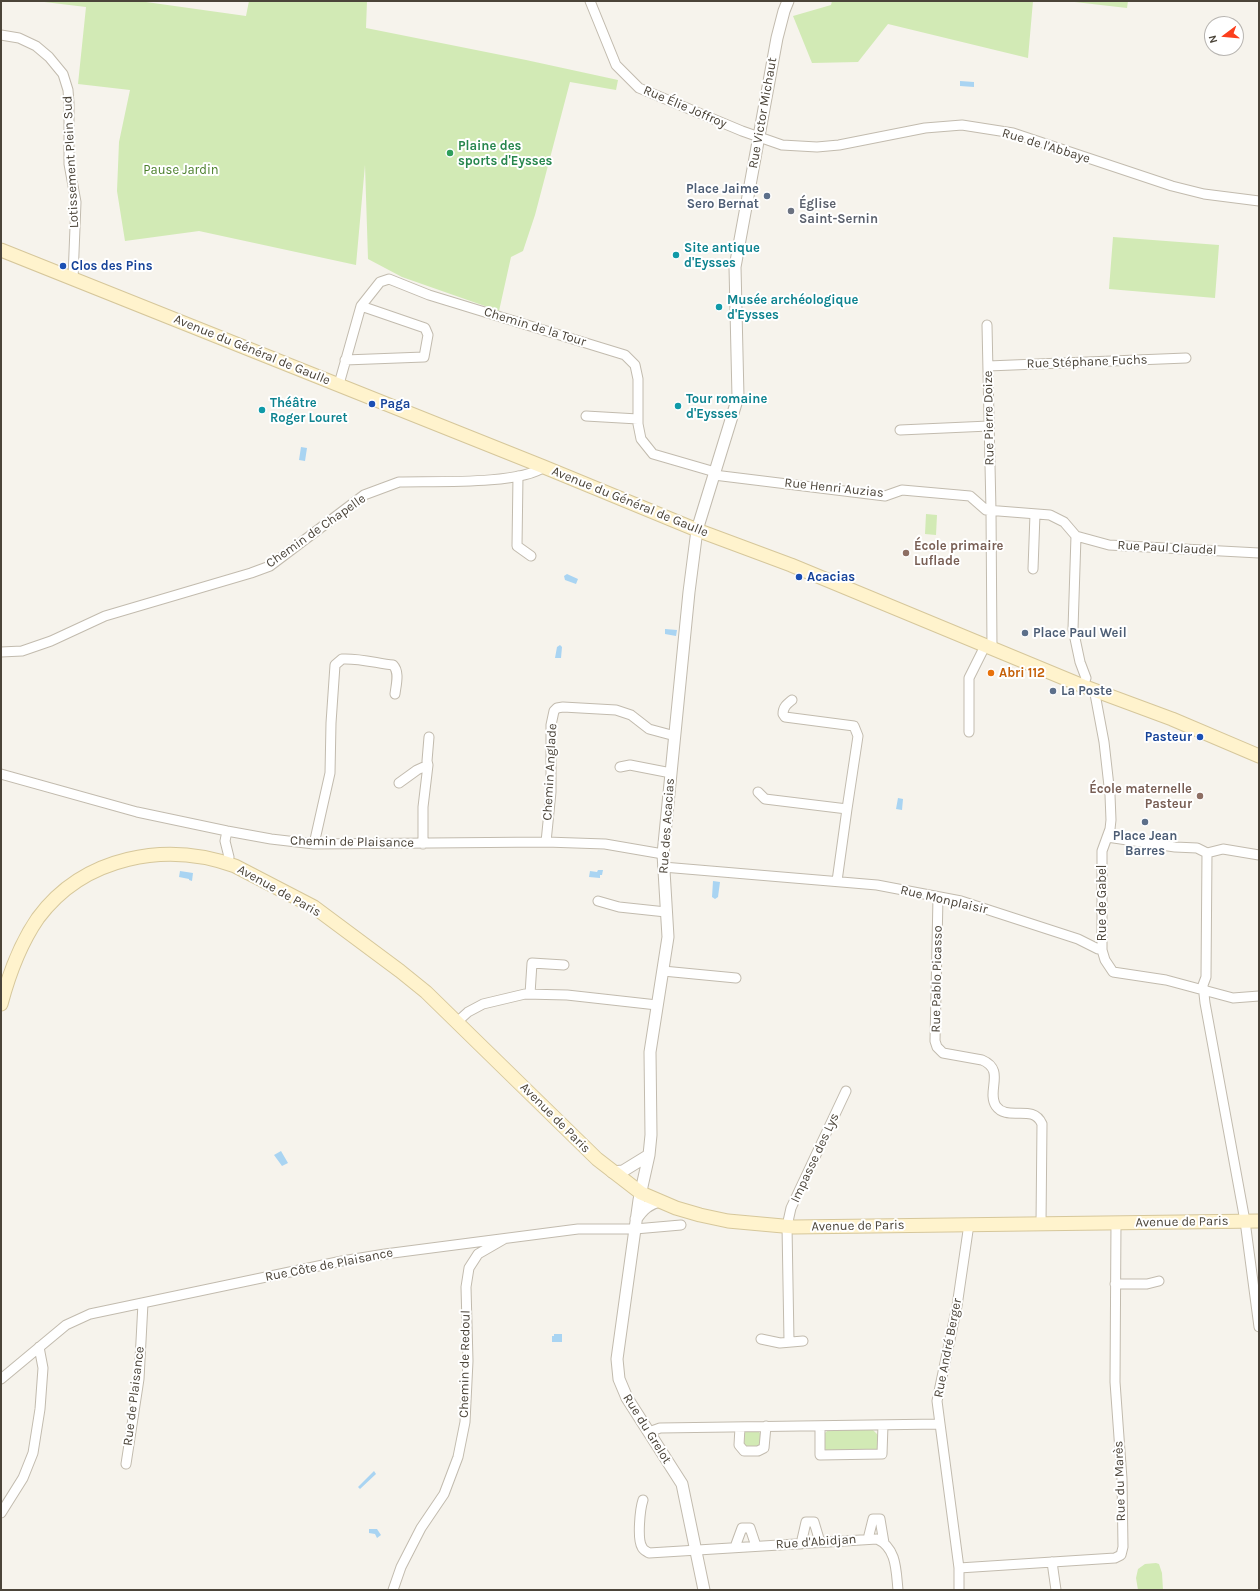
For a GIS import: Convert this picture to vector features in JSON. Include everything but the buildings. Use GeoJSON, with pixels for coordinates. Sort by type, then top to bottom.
{"type":"FeatureCollection","features":[{"type":"Feature","properties":{"kind":"main road","name":"Avenue du Général de Gaulle"},"geometry":{"type":"LineString","coordinates":[[1,250],[339,384],[697,530],[791,565],[1083,686],[1172,719],[1259,756]]}},
{"type":"Feature","properties":{"kind":"main road","name":"Avenue de Paris"},"geometry":{"type":"LineString","coordinates":[[1,1004],[9,975],[23,945],[39,918],[59,896],[81,879],[106,866],[131,858],[161,854],[192,855],[235,866],[314,907],[426,992],[612,1172],[641,1193],[700,1215],[728,1221],[787,1226],[1259,1221]]}},
{"type":"Feature","properties":{"kind":"street","name":"Rue Élie Joffroy"},"geometry":{"type":"LineString","coordinates":[[590,1],[616,65],[639,88],[759,137]]}},
{"type":"Feature","properties":{"kind":"street","name":"Rue Victor Michaut"},"geometry":{"type":"LineString","coordinates":[[697,530],[738,397],[735,267],[777,38],[788,1]]}},
{"type":"Feature","properties":{"kind":"street","name":"Lotissement Plein Sud"},"geometry":{"type":"LineString","coordinates":[[1,35],[19,38],[36,46],[49,57],[63,74],[68,90],[68,164],[76,202],[73,278]]}},
{"type":"Feature","properties":{"kind":"street","name":"Rue de l'Abbaye"},"geometry":{"type":"LineString","coordinates":[[759,137],[782,145],[817,147],[839,146],[925,128],[962,125],[1013,133],[1172,186],[1204,194],[1259,201]]}},
{"type":"Feature","properties":{"kind":"street","name":"Chemin de la Tour"},"geometry":{"type":"LineString","coordinates":[[361,306],[380,282],[389,279],[429,296],[625,355],[635,365],[638,379],[638,419],[641,439],[653,454],[715,473]]}},
{"type":"Feature","properties":{"kind":"street"},"geometry":{"type":"LineString","coordinates":[[339,384],[361,306],[425,328],[428,335],[424,357],[346,360]]}},
{"type":"Feature","properties":{"kind":"street","name":"Rue Pierre Doize"},"geometry":{"type":"LineString","coordinates":[[987,325],[991,511],[989,647]]}},
{"type":"Feature","properties":{"kind":"street","name":"Rue Stéphane Fuchs"},"geometry":{"type":"LineString","coordinates":[[988,366],[1186,358]]}},
{"type":"Feature","properties":{"kind":"street"},"geometry":{"type":"LineString","coordinates":[[586,416],[638,419]]}},
{"type":"Feature","properties":{"kind":"street"},"geometry":{"type":"LineString","coordinates":[[900,430],[989,426]]}},
{"type":"Feature","properties":{"kind":"street","name":"Chemin de Chapelle"},"geometry":{"type":"LineString","coordinates":[[1,652],[22,651],[51,641],[105,616],[270,566],[364,495],[383,487],[399,482],[504,479],[538,471],[544,467]]}},
{"type":"Feature","properties":{"kind":"street","name":"Rue Henri Auzias"},"geometry":{"type":"LineString","coordinates":[[715,473],[886,496],[902,490],[970,496],[986,510],[1050,515],[1064,522],[1076,536]]}},
{"type":"Feature","properties":{"kind":"street"},"geometry":{"type":"LineString","coordinates":[[518,476],[518,546],[530,556]]}},
{"type":"Feature","properties":{"kind":"street"},"geometry":{"type":"LineString","coordinates":[[1033,569],[1035,514]]}},
{"type":"Feature","properties":{"kind":"street","name":"Rue des Acacias"},"geometry":{"type":"LineString","coordinates":[[641,1193],[649,1155],[651,1135],[650,1052],[668,937],[663,854],[689,592],[697,530]]}},
{"type":"Feature","properties":{"kind":"street"},"geometry":{"type":"LineString","coordinates":[[1076,536],[1073,629],[1080,662],[1086,678],[1083,686]]}},
{"type":"Feature","properties":{"kind":"street","name":"Rue Paul Claudel"},"geometry":{"type":"LineString","coordinates":[[1076,536],[1109,545],[1259,553]]}},
{"type":"Feature","properties":{"kind":"street"},"geometry":{"type":"LineString","coordinates":[[969,732],[969,678],[989,647]]}},
{"type":"Feature","properties":{"kind":"street"},"geometry":{"type":"LineString","coordinates":[[314,844],[330,773],[331,723],[335,665],[342,659],[393,665],[396,668],[397,673],[395,694]]}},
{"type":"Feature","properties":{"kind":"street","name":"Rue de Gabel"},"geometry":{"type":"LineString","coordinates":[[1096,691],[1095,694],[1104,742],[1110,795],[1110,829],[1102,851],[1102,950]]}},
{"type":"Feature","properties":{"kind":"street"},"geometry":{"type":"LineString","coordinates":[[792,700],[784,707],[783,714],[786,717],[854,726],[858,736],[837,881]]}},
{"type":"Feature","properties":{"kind":"street","name":"Chemin Anglade"},"geometry":{"type":"LineString","coordinates":[[546,842],[551,792],[551,725],[554,711],[557,708],[569,707],[616,710],[631,716],[649,729],[675,736]]}},
{"type":"Feature","properties":{"kind":"street"},"geometry":{"type":"LineString","coordinates":[[422,844],[423,807],[428,765],[429,737]]}},
{"type":"Feature","properties":{"kind":"street"},"geometry":{"type":"LineString","coordinates":[[400,783],[417,770],[428,765]]}},
{"type":"Feature","properties":{"kind":"street"},"geometry":{"type":"LineString","coordinates":[[620,767],[630,765],[671,773]]}},
{"type":"Feature","properties":{"kind":"street","name":"Chemin de Plaisance"},"geometry":{"type":"LineString","coordinates":[[1,774],[137,812],[271,839],[314,844],[546,842],[605,844],[663,854]]}},
{"type":"Feature","properties":{"kind":"street"},"geometry":{"type":"LineString","coordinates":[[758,792],[765,799],[848,809]]}},
{"type":"Feature","properties":{"kind":"street"},"geometry":{"type":"LineString","coordinates":[[224,862],[229,857],[225,841],[226,831]]}},
{"type":"Feature","properties":{"kind":"street"},"geometry":{"type":"LineString","coordinates":[[1107,837],[1175,847],[1197,848],[1207,853],[1223,849],[1259,856]]}},
{"type":"Feature","properties":{"kind":"street"},"geometry":{"type":"LineString","coordinates":[[1207,853],[1205,1002],[1245,1221],[1259,1327]]}},
{"type":"Feature","properties":{"kind":"street","name":"Rue Monplaisir"},"geometry":{"type":"LineString","coordinates":[[663,868],[877,885],[975,906],[1078,939],[1098,950],[1102,950]]}},
{"type":"Feature","properties":{"kind":"street","name":"Rue Pablo Picasso"},"geometry":{"type":"LineString","coordinates":[[938,897],[937,1047],[943,1053],[982,1060],[988,1063],[993,1068],[995,1075],[994,1101],[997,1107],[1001,1111],[1034,1114],[1039,1118],[1042,1124],[1041,1224]]}},
{"type":"Feature","properties":{"kind":"street"},"geometry":{"type":"LineString","coordinates":[[598,901],[619,907],[666,912]]}},
{"type":"Feature","properties":{"kind":"street"},"geometry":{"type":"LineString","coordinates":[[1102,950],[1105,960],[1113,972],[1166,980],[1233,998],[1259,996]]}},
{"type":"Feature","properties":{"kind":"street"},"geometry":{"type":"LineString","coordinates":[[530,994],[532,962],[564,965]]}},
{"type":"Feature","properties":{"kind":"street"},"geometry":{"type":"LineString","coordinates":[[663,971],[736,978]]}},
{"type":"Feature","properties":{"kind":"street"},"geometry":{"type":"LineString","coordinates":[[457,1022],[468,1012],[483,1004],[530,994],[567,995],[657,1005]]}},
{"type":"Feature","properties":{"kind":"street","name":"Impasse des Lys"},"geometry":{"type":"LineString","coordinates":[[789,1342],[787,1226],[791,1208],[846,1091]]}},
{"type":"Feature","properties":{"kind":"street"},"geometry":{"type":"LineString","coordinates":[[612,1172],[623,1171],[649,1155]]}},
{"type":"Feature","properties":{"kind":"street","name":"Rue du Grelot"},"geometry":{"type":"LineString","coordinates":[[641,1193],[635,1224],[617,1368],[619,1379],[627,1398],[682,1484],[703,1588]]}},
{"type":"Feature","properties":{"kind":"street"},"geometry":{"type":"LineString","coordinates":[[635,1224],[644,1209],[652,1203],[660,1201]]}},
{"type":"Feature","properties":{"kind":"street","name":"Rue du Marès"},"geometry":{"type":"LineString","coordinates":[[959,1568],[1115,1558],[1121,1554],[1123,1547],[1122,1479],[1115,1382],[1116,1222]]}},
{"type":"Feature","properties":{"kind":"street","name":"Rue Côte de Plaisance"},"geometry":{"type":"LineString","coordinates":[[1,1379],[66,1325],[90,1314],[342,1261],[578,1229],[635,1224],[681,1225]]}},
{"type":"Feature","properties":{"kind":"street","name":"Rue André Berger"},"geometry":{"type":"LineString","coordinates":[[959,1568],[937,1401],[957,1306],[969,1224]]}},
{"type":"Feature","properties":{"kind":"street","name":"Chemin de Redoul"},"geometry":{"type":"LineString","coordinates":[[393,1590],[401,1567],[421,1528],[444,1494],[458,1457],[465,1422],[468,1361],[466,1287],[469,1268],[478,1254],[507,1238]]}},
{"type":"Feature","properties":{"kind":"street"},"geometry":{"type":"LineString","coordinates":[[1115,1284],[1147,1284],[1159,1281]]}},
{"type":"Feature","properties":{"kind":"street","name":"Rue de Plaisance"},"geometry":{"type":"LineString","coordinates":[[126,1464],[139,1379],[143,1303]]}},
{"type":"Feature","properties":{"kind":"street"},"geometry":{"type":"LineString","coordinates":[[761,1339],[780,1343],[803,1341]]}},
{"type":"Feature","properties":{"kind":"street"},"geometry":{"type":"LineString","coordinates":[[1,1513],[24,1478],[33,1453],[40,1408],[43,1368],[39,1347]]}},
{"type":"Feature","properties":{"kind":"street"},"geometry":{"type":"LineString","coordinates":[[650,1432],[660,1428],[940,1424]]}},
{"type":"Feature","properties":{"kind":"street"},"geometry":{"type":"LineString","coordinates":[[820,1426],[820,1455],[882,1454],[884,1425]]}},
{"type":"Feature","properties":{"kind":"street"},"geometry":{"type":"LineString","coordinates":[[740,1426],[740,1444],[744,1451],[758,1451],[764,1448],[766,1426]]}},
{"type":"Feature","properties":{"kind":"street","name":"Rue d'Abidjan"},"geometry":{"type":"LineString","coordinates":[[643,1500],[640,1508],[640,1543],[645,1551],[649,1553],[868,1539],[877,1539],[884,1542]]}},
{"type":"Feature","properties":{"kind":"street"},"geometry":{"type":"LineString","coordinates":[[868,1539],[873,1519],[880,1519],[884,1542],[893,1556],[898,1590]]}},
{"type":"Feature","properties":{"kind":"street"},"geometry":{"type":"LineString","coordinates":[[800,1544],[806,1522],[814,1522],[820,1542]]}},
{"type":"Feature","properties":{"kind":"street"},"geometry":{"type":"LineString","coordinates":[[735,1547],[742,1528],[750,1528],[756,1546]]}},
{"type":"Feature","properties":{"kind":"street"},"geometry":{"type":"LineString","coordinates":[[1052,1562],[1056,1590]]}},
{"type":"Feature","properties":{"kind":"street"},"geometry":{"type":"LineString","coordinates":[[959,1568],[959,1590]]}},
{"type":"Feature","properties":{"kind":"green space","name":"Plaine des sports d'Eysses"},"geometry":{"type":"Polygon","coordinates":[[[36,1],[139,1],[246,16],[249,1],[367,1],[366,28],[618,80],[616,90],[570,82],[535,215],[523,251],[511,257],[499,311],[402,277],[368,259],[365,165],[356,265],[199,231],[125,241],[117,191],[119,142],[130,90],[78,84],[86,7],[36,1]]]}},
{"type":"Feature","properties":{"kind":"green space"},"geometry":{"type":"Polygon","coordinates":[[[832,1],[1033,1],[1028,58],[888,24],[858,62],[812,63],[793,16],[831,5],[832,1]]]}},
{"type":"Feature","properties":{"kind":"green space"},"geometry":{"type":"Polygon","coordinates":[[[1066,1],[1128,1],[1127,8],[1066,1]]]}},
{"type":"Feature","properties":{"kind":"green space"},"geometry":{"type":"Polygon","coordinates":[[[1113,237],[1219,245],[1215,298],[1109,289],[1113,237]]]}},
{"type":"Feature","properties":{"kind":"green space"},"geometry":{"type":"Polygon","coordinates":[[[926,514],[937,515],[936,535],[925,534],[926,514]]]}},
{"type":"Feature","properties":{"kind":"green space"},"geometry":{"type":"Polygon","coordinates":[[[752,1429],[759,1432],[762,1439],[759,1446],[752,1449],[745,1446],[742,1439],[745,1432],[752,1429]]]}},
{"type":"Feature","properties":{"kind":"green space"},"geometry":{"type":"Polygon","coordinates":[[[872,1429],[879,1436],[878,1448],[876,1450],[827,1451],[824,1447],[823,1435],[828,1430],[872,1429]]]}},
{"type":"Feature","properties":{"kind":"green space"},"geometry":{"type":"Polygon","coordinates":[[[1145,1564],[1159,1564],[1162,1573],[1163,1590],[1138,1590],[1136,1578],[1138,1569],[1145,1564]]]}},
{"type":"Feature","properties":{"kind":"water"},"geometry":{"type":"Polygon","coordinates":[[[960,81],[974,82],[974,87],[960,86],[960,81]]]}},
{"type":"Feature","properties":{"kind":"water"},"geometry":{"type":"Polygon","coordinates":[[[301,447],[307,448],[305,461],[299,460],[301,447]]]}},
{"type":"Feature","properties":{"kind":"water"},"geometry":{"type":"Polygon","coordinates":[[[567,574],[578,579],[576,584],[565,580],[564,576],[567,574]]]}},
{"type":"Feature","properties":{"kind":"water"},"geometry":{"type":"Polygon","coordinates":[[[665,629],[677,630],[676,636],[665,634],[665,629]]]}},
{"type":"Feature","properties":{"kind":"water"},"geometry":{"type":"Polygon","coordinates":[[[560,645],[562,647],[561,658],[555,658],[557,647],[560,645]]]}},
{"type":"Feature","properties":{"kind":"water"},"geometry":{"type":"Polygon","coordinates":[[[898,798],[903,799],[902,810],[896,809],[898,798]]]}},
{"type":"Feature","properties":{"kind":"water"},"geometry":{"type":"Polygon","coordinates":[[[598,870],[603,870],[600,878],[589,877],[590,871],[597,872],[598,870]]]}},
{"type":"Feature","properties":{"kind":"water"},"geometry":{"type":"Polygon","coordinates":[[[180,871],[193,873],[192,881],[179,877],[180,871]]]}},
{"type":"Feature","properties":{"kind":"water"},"geometry":{"type":"Polygon","coordinates":[[[713,881],[720,882],[718,897],[715,899],[712,897],[713,881]]]}},
{"type":"Feature","properties":{"kind":"water"},"geometry":{"type":"Polygon","coordinates":[[[281,1151],[288,1163],[282,1166],[274,1155],[281,1151]]]}},
{"type":"Feature","properties":{"kind":"water"},"geometry":{"type":"Polygon","coordinates":[[[554,1334],[562,1334],[562,1342],[552,1342],[552,1336],[554,1336],[554,1334]]]}},
{"type":"Feature","properties":{"kind":"water"},"geometry":{"type":"Polygon","coordinates":[[[374,1471],[376,1474],[360,1489],[358,1487],[374,1471]]]}},
{"type":"Feature","properties":{"kind":"water"},"geometry":{"type":"Polygon","coordinates":[[[369,1529],[377,1529],[381,1535],[377,1538],[375,1534],[369,1533],[369,1529]]]}},
{"type":"Feature","properties":{"kind":"place","name":"Plaine des sports d'Eysses"},"geometry":{"type":"Point","coordinates":[450,153]}},
{"type":"Feature","properties":{"kind":"place","name":"Place Jaime Sero Bernat"},"geometry":{"type":"Point","coordinates":[767,196]}},
{"type":"Feature","properties":{"kind":"place","name":"Église Saint-Sernin"},"geometry":{"type":"Point","coordinates":[791,211]}},
{"type":"Feature","properties":{"kind":"place","name":"Site antique d'Eysses"},"geometry":{"type":"Point","coordinates":[676,255]}},
{"type":"Feature","properties":{"kind":"place","name":"Clos des Pins"},"geometry":{"type":"Point","coordinates":[63,266]}},
{"type":"Feature","properties":{"kind":"place","name":"Musée archéologique d'Eysses"},"geometry":{"type":"Point","coordinates":[719,307]}},
{"type":"Feature","properties":{"kind":"place","name":"Paga"},"geometry":{"type":"Point","coordinates":[372,404]}},
{"type":"Feature","properties":{"kind":"place","name":"Tour romaine d'Eysses"},"geometry":{"type":"Point","coordinates":[678,406]}},
{"type":"Feature","properties":{"kind":"place","name":"Théâtre Roger Louret"},"geometry":{"type":"Point","coordinates":[262,410]}},
{"type":"Feature","properties":{"kind":"place","name":"École primaire Luflade"},"geometry":{"type":"Point","coordinates":[906,553]}},
{"type":"Feature","properties":{"kind":"place","name":"Acacias"},"geometry":{"type":"Point","coordinates":[799,577]}},
{"type":"Feature","properties":{"kind":"place","name":"Place Paul Weil"},"geometry":{"type":"Point","coordinates":[1025,633]}},
{"type":"Feature","properties":{"kind":"place","name":"Abri 112"},"geometry":{"type":"Point","coordinates":[991,673]}},
{"type":"Feature","properties":{"kind":"place","name":"La Poste"},"geometry":{"type":"Point","coordinates":[1053,691]}},
{"type":"Feature","properties":{"kind":"place","name":"Pasteur"},"geometry":{"type":"Point","coordinates":[1200,737]}},
{"type":"Feature","properties":{"kind":"place","name":"École maternelle Pasteur"},"geometry":{"type":"Point","coordinates":[1200,796]}},
{"type":"Feature","properties":{"kind":"place","name":"Place Jean Barres"},"geometry":{"type":"Point","coordinates":[1145,822]}},
{"type":"Feature","properties":{"kind":"park label","name":"Pause Jardin"},"geometry":{"type":"Point","coordinates":[181,170]}}]}
